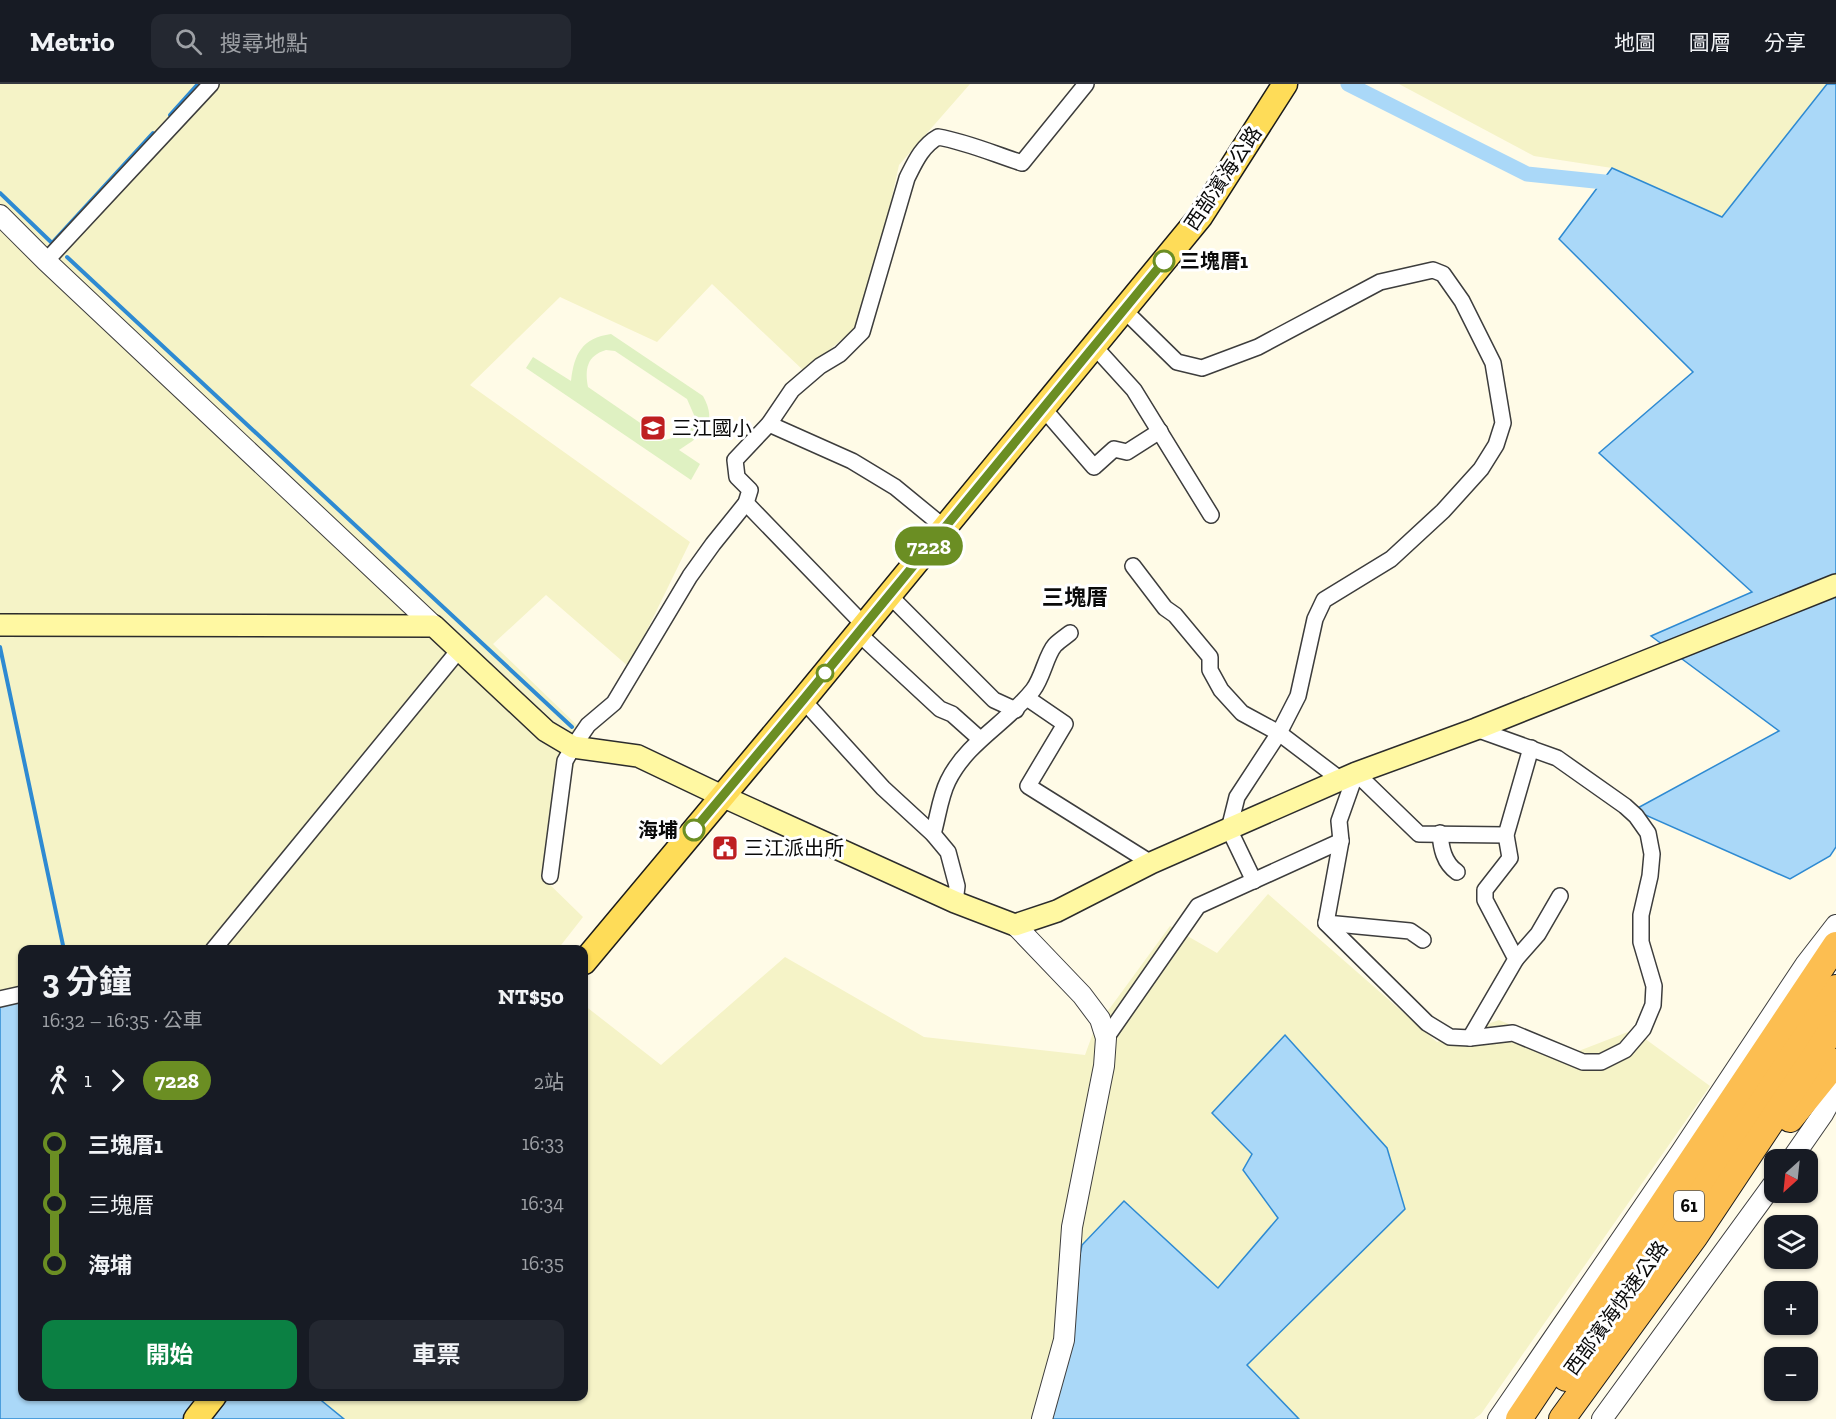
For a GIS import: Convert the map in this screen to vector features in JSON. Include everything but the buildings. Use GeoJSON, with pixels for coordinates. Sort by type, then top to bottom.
{"type":"FeatureCollection","features":[{"type":"Feature","properties":{"kind":"highway"},"geometry":{"type":"LineString","coordinates":[[1519,1419],[1836,945]]}},
{"type":"Feature","properties":{"kind":"highway","name":"西部濱海快速公路"},"geometry":{"type":"LineString","coordinates":[[1537,1419],[1677,1224],[1836,988]]}},
{"type":"Feature","properties":{"kind":"highway","name":"西部濱海快速公路"},"geometry":{"type":"LineString","coordinates":[[1562,1419],[1695,1236],[1836,1024]]}},
{"type":"Feature","properties":{"kind":"highway"},"geometry":{"type":"LineString","coordinates":[[1579,1419],[1690,1265],[1789,1121],[1836,1062]]}},
{"type":"Feature","properties":{"kind":"main road","name":"西部濱海公路"},"geometry":{"type":"LineString","coordinates":[[588,957],[803,700],[1200,217],[1285,84]]}},
{"type":"Feature","properties":{"kind":"main road"},"geometry":{"type":"LineString","coordinates":[[0,625],[434,626],[546,731],[573,747],[638,756],[955,902],[1016,925],[1057,911],[1151,864],[1348,777],[1476,729],[1836,585]]}},
{"type":"Feature","properties":{"kind":"main road"},"geometry":{"type":"LineString","coordinates":[[196,1419],[210,1401]]}},
{"type":"Feature","properties":{"kind":"street"},"geometry":{"type":"LineString","coordinates":[[46,261],[211,84]]}},
{"type":"Feature","properties":{"kind":"street"},"geometry":{"type":"LineString","coordinates":[[550,876],[565,761],[588,726],[614,704],[690,576],[746,503],[750,490],[737,477],[735,460],[769,424],[792,390],[820,366],[840,354],[862,332],[907,178],[918,156],[929,142],[938,137],[961,141],[1022,163],[1086,84]]}},
{"type":"Feature","properties":{"kind":"street"},"geometry":{"type":"LineString","coordinates":[[0,215],[434,626]]}},
{"type":"Feature","properties":{"kind":"street"},"geometry":{"type":"LineString","coordinates":[[1124,310],[1177,362],[1202,368],[1258,347],[1380,282],[1433,270],[1443,274],[1462,301],[1493,363],[1499,388],[1503,423],[1496,445],[1481,469],[1443,512],[1390,560],[1324,600],[1315,619],[1298,696],[1279,733],[1237,797],[1229,829],[1254,881]]}},
{"type":"Feature","properties":{"kind":"street"},"geometry":{"type":"LineString","coordinates":[[1094,346],[1134,390],[1211,515]]}},
{"type":"Feature","properties":{"kind":"street"},"geometry":{"type":"LineString","coordinates":[[1043,408],[1094,467],[1114,449],[1127,452],[1160,431]]}},
{"type":"Feature","properties":{"kind":"street"},"geometry":{"type":"LineString","coordinates":[[769,424],[852,461],[895,487],[945,528]]}},
{"type":"Feature","properties":{"kind":"street"},"geometry":{"type":"LineString","coordinates":[[746,503],[861,629],[940,709],[952,714],[980,739]]}},
{"type":"Feature","properties":{"kind":"street"},"geometry":{"type":"LineString","coordinates":[[1133,566],[1165,608],[1175,615],[1210,657],[1210,670],[1221,690],[1242,713],[1279,733],[1348,777],[1419,834],[1506,835]]}},
{"type":"Feature","properties":{"kind":"street"},"geometry":{"type":"LineString","coordinates":[[889,595],[994,700],[1016,710]]}},
{"type":"Feature","properties":{"kind":"street"},"geometry":{"type":"LineString","coordinates":[[933,834],[947,782],[956,767],[980,739],[1016,710],[1027,698],[1039,682],[1054,646],[1070,633]]}},
{"type":"Feature","properties":{"kind":"street"},"geometry":{"type":"LineString","coordinates":[[217,945],[459,650]]}},
{"type":"Feature","properties":{"kind":"street"},"geometry":{"type":"LineString","coordinates":[[1027,698],[1065,724],[1028,786],[1151,864]]}},
{"type":"Feature","properties":{"kind":"street"},"geometry":{"type":"LineString","coordinates":[[803,700],[883,789],[933,834],[948,852],[957,886],[955,902]]}},
{"type":"Feature","properties":{"kind":"street"},"geometry":{"type":"LineString","coordinates":[[1326,923],[1427,1023],[1450,1037],[1470,1038],[1513,1033],[1583,1062],[1601,1062],[1625,1050],[1643,1029],[1653,1005],[1654,986],[1641,942],[1641,915],[1650,876],[1652,854],[1648,834],[1636,816],[1557,758],[1476,729]]}},
{"type":"Feature","properties":{"kind":"street"},"geometry":{"type":"LineString","coordinates":[[1516,959],[1485,900],[1485,890],[1510,858],[1506,835],[1531,748]]}},
{"type":"Feature","properties":{"kind":"street"},"geometry":{"type":"LineString","coordinates":[[1326,923],[1341,841],[1339,821],[1348,777]]}},
{"type":"Feature","properties":{"kind":"street"},"geometry":{"type":"LineString","coordinates":[[1440,833],[1441,848],[1450,867],[1457,872]]}},
{"type":"Feature","properties":{"kind":"street"},"geometry":{"type":"LineString","coordinates":[[1106,1038],[1198,906],[1341,841]]}},
{"type":"Feature","properties":{"kind":"street"},"geometry":{"type":"LineString","coordinates":[[1470,1038],[1516,959],[1538,934],[1560,896]]}},
{"type":"Feature","properties":{"kind":"street"},"geometry":{"type":"LineString","coordinates":[[1326,923],[1410,931],[1423,940]]}},
{"type":"Feature","properties":{"kind":"street"},"geometry":{"type":"LineString","coordinates":[[1016,925],[1082,995],[1100,1019],[1106,1038],[1104,1066],[1072,1227],[1064,1340],[1042,1419]]}},
{"type":"Feature","properties":{"kind":"street"},"geometry":{"type":"LineString","coordinates":[[1498,1419],[1681,1152],[1805,965],[1836,925]]}},
{"type":"Feature","properties":{"kind":"street"},"geometry":{"type":"LineString","coordinates":[[0,999],[18,995]]}},
{"type":"Feature","properties":{"kind":"street"},"geometry":{"type":"LineString","coordinates":[[1799,1149],[1836,1091]]}},
{"type":"Feature","properties":{"kind":"street"},"geometry":{"type":"LineString","coordinates":[[1602,1419],[1764,1197]]}},
{"type":"Feature","properties":{"kind":"shaded area"},"geometry":{"type":"Polygon","coordinates":[[[0,84],[970,84],[899,165],[865,320],[804,371],[712,284],[657,342],[560,297],[470,385],[690,542],[629,667],[546,595],[493,644],[584,732],[541,876],[583,917],[561,945],[18,945],[18,991],[0,994],[0,84]]]}},
{"type":"Feature","properties":{"kind":"shaded area"},"geometry":{"type":"Polygon","coordinates":[[[1399,84],[1827,84],[1722,218],[1612,168],[1534,156],[1399,84]]]}},
{"type":"Feature","properties":{"kind":"shaded area"},"geometry":{"type":"Polygon","coordinates":[[[1268,894],[1437,1042],[1499,1020],[1576,1052],[1633,1030],[1710,1086],[1481,1414],[1474,1419],[1299,1419],[1247,1365],[1405,1209],[1252,1154],[1243,1170],[1278,1218],[1218,1288],[1124,1201],[1044,1419],[344,1419],[322,1401],[588,1401],[588,1008],[661,1065],[785,957],[924,1037],[1085,1055],[1097,1022],[1110,1008],[1170,926],[1217,953],[1268,894]]]}},
{"type":"Feature","properties":{"kind":"green space"},"geometry":{"type":"Polygon","coordinates":[[[611,334],[703,396],[708,406],[709,422],[701,434],[679,450],[700,464],[691,480],[526,368],[533,357],[571,381],[574,363],[581,349],[593,339],[611,334]],[[606,350],[599,353],[588,364],[588,387],[665,440],[688,431],[694,422],[694,415],[687,399],[615,351],[606,350]]]}},
{"type":"Feature","properties":{"kind":"water"},"geometry":{"type":"Polygon","coordinates":[[[1827,84],[1836,84],[1836,847],[1830,856],[1790,879],[1634,810],[1779,731],[1651,636],[1752,592],[1599,453],[1693,372],[1559,239],[1612,168],[1722,217],[1827,84]]]}},
{"type":"Feature","properties":{"kind":"water"},"geometry":{"type":"Polygon","coordinates":[[[18,991],[18,1401],[322,1401],[344,1419],[0,1419],[0,994],[18,991]]]}},
{"type":"Feature","properties":{"kind":"water"},"geometry":{"type":"Polygon","coordinates":[[[1285,1035],[1387,1148],[1405,1209],[1247,1365],[1299,1419],[1044,1419],[1082,1245],[1124,1201],[1218,1288],[1278,1218],[1243,1170],[1252,1154],[1212,1113],[1285,1035]]]}},
{"type":"Feature","properties":{"kind":"waterway"},"geometry":{"type":"LineString","coordinates":[[170,115],[198,84]]}},
{"type":"Feature","properties":{"kind":"waterway"},"geometry":{"type":"LineString","coordinates":[[1348,84],[1527,174],[1614,183],[1620,186]]}},
{"type":"Feature","properties":{"kind":"waterway"},"geometry":{"type":"LineString","coordinates":[[52,243],[153,133]]}},
{"type":"Feature","properties":{"kind":"waterway"},"geometry":{"type":"LineString","coordinates":[[0,193],[52,243]]}},
{"type":"Feature","properties":{"kind":"waterway"},"geometry":{"type":"LineString","coordinates":[[67,257],[572,727]]}},
{"type":"Feature","properties":{"kind":"waterway"},"geometry":{"type":"LineString","coordinates":[[0,647],[63,945]]}},
{"type":"Feature","properties":{"kind":"bus line","name":"7228"},"geometry":{"type":"LineString","coordinates":[[694,830],[1164,261]]}},
{"type":"Feature","properties":{"kind":"place","name":"三塊厝1"},"geometry":{"type":"Point","coordinates":[1164,261]}},
{"type":"Feature","properties":{"kind":"place","name":"三江國小"},"geometry":{"type":"Point","coordinates":[653,428]}},
{"type":"Feature","properties":{"kind":"place","name":"海埔"},"geometry":{"type":"Point","coordinates":[694,830]}},
{"type":"Feature","properties":{"kind":"place","name":"三江派出所"},"geometry":{"type":"Point","coordinates":[725,848]}},
{"type":"Feature","properties":{"kind":"district","name":"三塊厝"},"geometry":{"type":"Point","coordinates":[1075,597]}}]}
